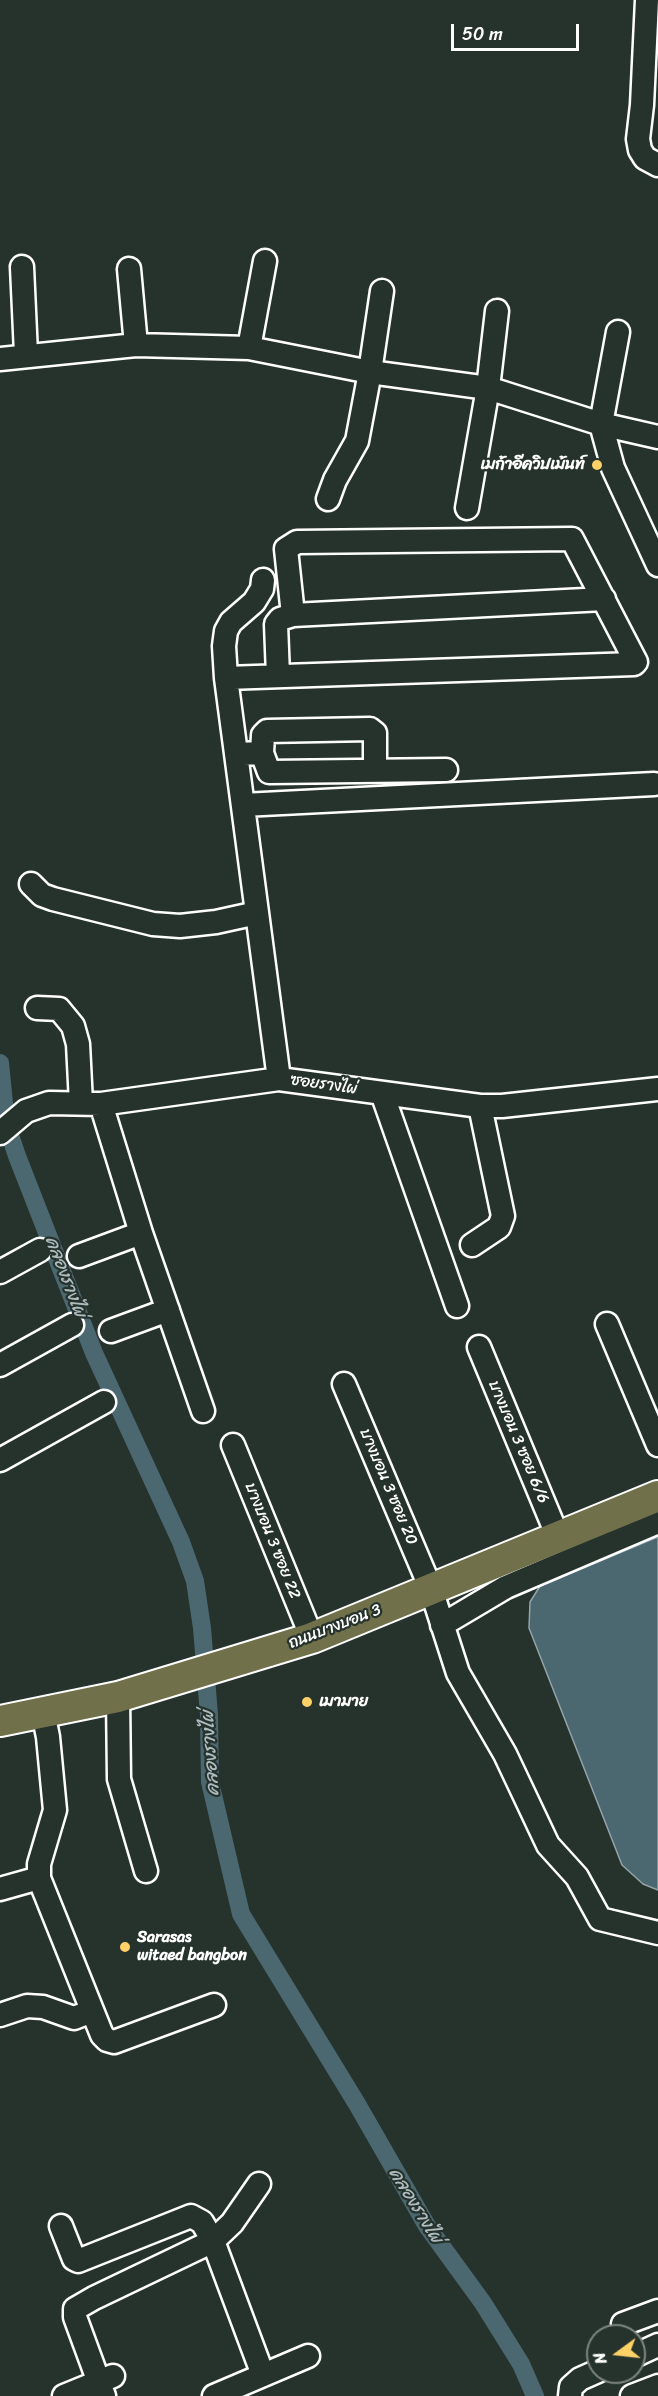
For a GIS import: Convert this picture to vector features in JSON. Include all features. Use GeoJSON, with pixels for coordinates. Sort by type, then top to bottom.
{"type":"FeatureCollection","features":[{"type":"Feature","properties":{"kind":"main road","name":"ถนนบางบอน 3"},"geometry":{"type":"LineString","coordinates":[[0,1721],[117,1697],[312,1638],[658,1496]]}},
{"type":"Feature","properties":{"kind":"street"},"geometry":{"type":"LineString","coordinates":[[646,0],[642,105],[638,139],[640,150],[645,158],[658,165]]}},
{"type":"Feature","properties":{"kind":"street"},"geometry":{"type":"LineString","coordinates":[[249,348],[265,261]]}},
{"type":"Feature","properties":{"kind":"street"},"geometry":{"type":"LineString","coordinates":[[22,267],[26,354]]}},
{"type":"Feature","properties":{"kind":"street"},"geometry":{"type":"LineString","coordinates":[[129,269],[136,345]]}},
{"type":"Feature","properties":{"kind":"street"},"geometry":{"type":"LineString","coordinates":[[328,499],[335,480],[357,441],[382,291]]}},
{"type":"Feature","properties":{"kind":"street"},"geometry":{"type":"LineString","coordinates":[[467,508],[488,388],[497,310]]}},
{"type":"Feature","properties":{"kind":"street"},"geometry":{"type":"LineString","coordinates":[[618,332],[601,424],[613,468],[658,565]]}},
{"type":"Feature","properties":{"kind":"street"},"geometry":{"type":"LineString","coordinates":[[0,358],[136,345],[249,348],[370,372],[488,388],[601,424],[658,437]]}},
{"type":"Feature","properties":{"kind":"street"},"geometry":{"type":"LineString","coordinates":[[226,678],[634,664],[636,660],[572,539],[297,542],[286,549],[293,615]]}},
{"type":"Feature","properties":{"kind":"street"},"geometry":{"type":"LineString","coordinates":[[263,580],[262,589],[254,602],[231,622],[226,631],[226,678],[279,1079]]}},
{"type":"Feature","properties":{"kind":"street"},"geometry":{"type":"LineString","coordinates":[[278,676],[276,624],[280,619],[293,615],[604,599]]}},
{"type":"Feature","properties":{"kind":"street"},"geometry":{"type":"LineString","coordinates":[[375,771],[375,733],[370,729],[267,731],[263,735],[262,753],[269,772],[375,771],[446,770]]}},
{"type":"Feature","properties":{"kind":"street"},"geometry":{"type":"LineString","coordinates":[[237,754],[262,753]]}},
{"type":"Feature","properties":{"kind":"street"},"geometry":{"type":"LineString","coordinates":[[243,805],[654,784]]}},
{"type":"Feature","properties":{"kind":"street"},"geometry":{"type":"LineString","coordinates":[[31,884],[42,895],[53,899],[153,924],[180,926],[216,922],[257,913]]}},
{"type":"Feature","properties":{"kind":"street"},"geometry":{"type":"LineString","coordinates":[[37,1008],[58,1009],[73,1026],[91,1104],[141,1233],[203,1411]]}},
{"type":"Feature","properties":{"kind":"street","name":"ซอยรางไผ่"},"geometry":{"type":"LineString","coordinates":[[0,1134],[26,1111],[49,1103],[91,1104],[279,1079],[480,1106],[502,1106],[658,1089]]}},
{"type":"Feature","properties":{"kind":"street"},"geometry":{"type":"LineString","coordinates":[[382,1093],[457,1306]]}},
{"type":"Feature","properties":{"kind":"street"},"geometry":{"type":"LineString","coordinates":[[472,1245],[499,1227],[502,1215],[480,1106]]}},
{"type":"Feature","properties":{"kind":"street"},"geometry":{"type":"LineString","coordinates":[[79,1256],[141,1233]]}},
{"type":"Feature","properties":{"kind":"street"},"geometry":{"type":"LineString","coordinates":[[0,1272],[40,1250]]}},
{"type":"Feature","properties":{"kind":"street"},"geometry":{"type":"LineString","coordinates":[[111,1331],[168,1310]]}},
{"type":"Feature","properties":{"kind":"street"},"geometry":{"type":"LineString","coordinates":[[607,1324],[658,1445]]}},
{"type":"Feature","properties":{"kind":"street"},"geometry":{"type":"LineString","coordinates":[[0,1365],[72,1325]]}},
{"type":"Feature","properties":{"kind":"street","name":"บางบอน 3 ซอย 6/6"},"geometry":{"type":"LineString","coordinates":[[479,1347],[558,1537]]}},
{"type":"Feature","properties":{"kind":"street","name":"บางบอน 3 ซอย 20"},"geometry":{"type":"LineString","coordinates":[[344,1384],[431,1589],[458,1673],[505,1754],[548,1845],[577,1877],[600,1919],[658,1933]]}},
{"type":"Feature","properties":{"kind":"street"},"geometry":{"type":"LineString","coordinates":[[0,1460],[104,1402]]}},
{"type":"Feature","properties":{"kind":"street","name":"บางบอน 3 ซอย 22"},"geometry":{"type":"LineString","coordinates":[[233,1445],[312,1638]]}},
{"type":"Feature","properties":{"kind":"street"},"geometry":{"type":"LineString","coordinates":[[442,1625],[506,1587],[658,1522]]}},
{"type":"Feature","properties":{"kind":"street"},"geometry":{"type":"LineString","coordinates":[[117,1697],[120,1715],[119,1779],[146,1871]]}},
{"type":"Feature","properties":{"kind":"street"},"geometry":{"type":"LineString","coordinates":[[43,1712],[48,1737],[55,1810],[39,1864],[39,1878],[102,2034],[107,2040],[114,2042],[214,2005]]}},
{"type":"Feature","properties":{"kind":"street"},"geometry":{"type":"LineString","coordinates":[[0,1889],[39,1878]]}},
{"type":"Feature","properties":{"kind":"street"},"geometry":{"type":"LineString","coordinates":[[0,2015],[27,2006],[43,2007],[74,2018],[92,2011]]}},
{"type":"Feature","properties":{"kind":"street"},"geometry":{"type":"LineString","coordinates":[[64,2396],[105,2384],[75,2317],[75,2309],[213,2241],[232,2223],[259,2184]]}},
{"type":"Feature","properties":{"kind":"street"},"geometry":{"type":"LineString","coordinates":[[61,2226],[74,2259],[78,2261],[191,2216],[202,2223],[213,2241],[263,2375]]}},
{"type":"Feature","properties":{"kind":"street"},"geometry":{"type":"LineString","coordinates":[[623,2324],[658,2311]]}},
{"type":"Feature","properties":{"kind":"street"},"geometry":{"type":"LineString","coordinates":[[214,2396],[308,2356]]}},
{"type":"Feature","properties":{"kind":"street"},"geometry":{"type":"LineString","coordinates":[[570,2396],[571,2387],[586,2376]]}},
{"type":"Feature","properties":{"kind":"street"},"geometry":{"type":"LineString","coordinates":[[632,2396],[658,2386]]}},
{"type":"Feature","properties":{"kind":"water"},"geometry":{"type":"Polygon","coordinates":[[[658,1537],[658,1890],[643,1884],[622,1865],[529,1628],[530,1602],[540,1586],[658,1537]]]}},
{"type":"Feature","properties":{"kind":"waterway","name":"คลองรางไผ่"},"geometry":{"type":"LineString","coordinates":[[0,1063],[6,1123],[17,1156],[94,1353],[181,1542],[195,1581],[202,1628],[209,1715],[210,1782],[241,1914],[357,2104],[427,2226],[483,2303],[521,2364],[535,2396]]}},
{"type":"Feature","properties":{"kind":"place","name":"เมก้าอีควิปเม้นท์"},"geometry":{"type":"Point","coordinates":[597,465]}},
{"type":"Feature","properties":{"kind":"place","name":"เมามาย"},"geometry":{"type":"Point","coordinates":[307,1702]}},
{"type":"Feature","properties":{"kind":"place","name":"Sarasas witaed bangbon"},"geometry":{"type":"Point","coordinates":[125,1947]}}]}
